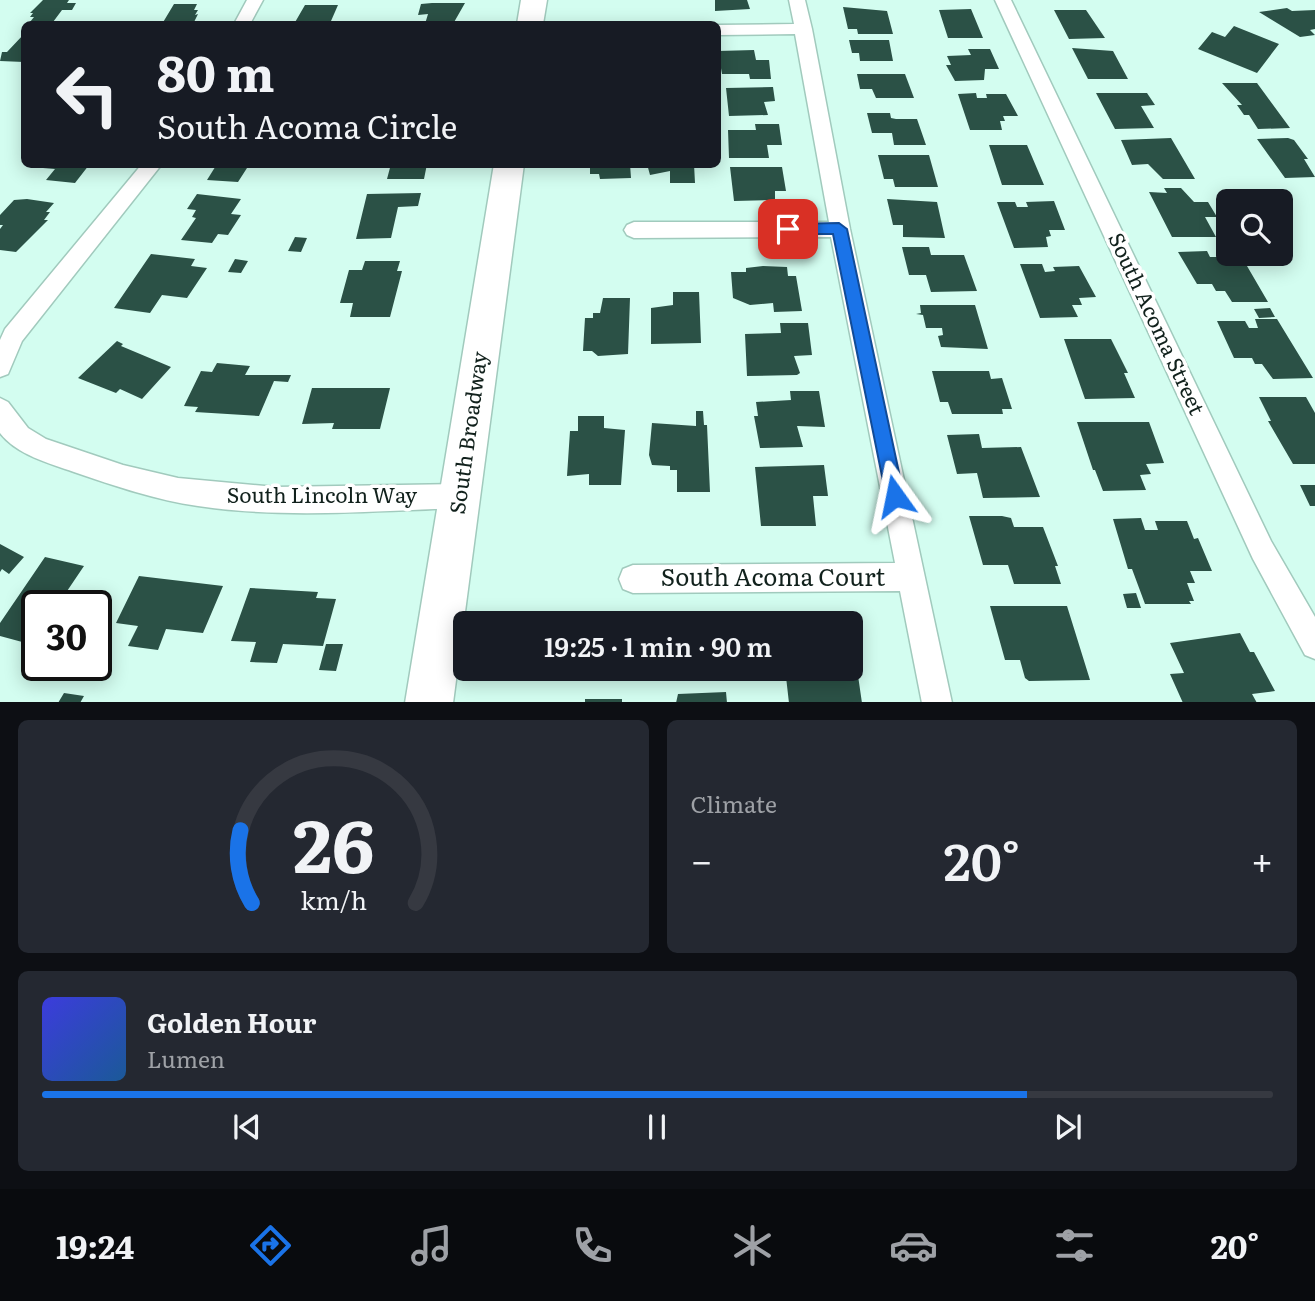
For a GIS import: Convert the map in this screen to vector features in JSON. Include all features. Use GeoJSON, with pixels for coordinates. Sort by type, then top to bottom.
{"type":"FeatureCollection","features":[{"type":"Feature","properties":{"kind":"main road"},"geometry":{"type":"LineString","coordinates":[[530,21],[534,0]]}},
{"type":"Feature","properties":{"kind":"main road","name":"South Broadway"},"geometry":{"type":"LineString","coordinates":[[429,702],[508,168]]}},
{"type":"Feature","properties":{"kind":"street"},"geometry":{"type":"LineString","coordinates":[[244,21],[255,0]]}},
{"type":"Feature","properties":{"kind":"street"},"geometry":{"type":"LineString","coordinates":[[797,0],[839,229],[937,702]]}},
{"type":"Feature","properties":{"kind":"street","name":"South Acoma Street"},"geometry":{"type":"LineString","coordinates":[[1003,0],[1262,550],[1315,645]]}},
{"type":"Feature","properties":{"kind":"street"},"geometry":{"type":"LineString","coordinates":[[721,30],[804,29]]}},
{"type":"Feature","properties":{"kind":"street"},"geometry":{"type":"LineString","coordinates":[[0,367],[13,336],[150,168]]}},
{"type":"Feature","properties":{"kind":"street"},"geometry":{"type":"LineString","coordinates":[[634,230],[839,229]]}},
{"type":"Feature","properties":{"kind":"street","name":"South Lincoln Way"},"geometry":{"type":"LineString","coordinates":[[0,409],[12,432],[27,443],[117,475],[212,496],[296,500],[460,496]]}},
{"type":"Feature","properties":{"kind":"street","name":"South Acoma Court"},"geometry":{"type":"LineString","coordinates":[[633,579],[912,577]]}},
{"type":"Feature","properties":{"kind":"building"},"geometry":{"type":"Polygon","coordinates":[[[43,0],[69,0],[67,3],[76,3],[72,10],[62,10],[54,21],[31,21],[34,17],[30,17],[33,13],[30,13],[43,0]]]}},
{"type":"Feature","properties":{"kind":"building"},"geometry":{"type":"Polygon","coordinates":[[[715,0],[747,0],[750,9],[715,11],[715,0]]]}},
{"type":"Feature","properties":{"kind":"building"},"geometry":{"type":"Polygon","coordinates":[[[465,3],[455,21],[426,21],[428,14],[418,15],[421,4],[465,3]]]}},
{"type":"Feature","properties":{"kind":"building"},"geometry":{"type":"Polygon","coordinates":[[[174,4],[197,4],[194,10],[198,10],[195,15],[198,14],[194,21],[164,21],[174,4]]]}},
{"type":"Feature","properties":{"kind":"building"},"geometry":{"type":"Polygon","coordinates":[[[305,5],[338,5],[331,21],[296,21],[305,5]]]}},
{"type":"Feature","properties":{"kind":"building"},"geometry":{"type":"Polygon","coordinates":[[[843,7],[887,11],[893,34],[858,34],[857,29],[848,29],[843,7]]]}},
{"type":"Feature","properties":{"kind":"building"},"geometry":{"type":"Polygon","coordinates":[[[1287,8],[1292,11],[1315,10],[1315,29],[1310,30],[1315,35],[1300,37],[1259,12],[1287,8]]]}},
{"type":"Feature","properties":{"kind":"building"},"geometry":{"type":"Polygon","coordinates":[[[971,9],[983,38],[948,38],[939,10],[971,9]]]}},
{"type":"Feature","properties":{"kind":"building"},"geometry":{"type":"Polygon","coordinates":[[[1054,10],[1086,10],[1105,38],[1069,39],[1054,10]]]}},
{"type":"Feature","properties":{"kind":"building"},"geometry":{"type":"Polygon","coordinates":[[[1234,26],[1279,44],[1257,73],[1198,49],[1212,32],[1225,37],[1234,26]]]}},
{"type":"Feature","properties":{"kind":"building"},"geometry":{"type":"Polygon","coordinates":[[[21,37],[21,62],[0,61],[2,52],[7,52],[21,37]]]}},
{"type":"Feature","properties":{"kind":"building"},"geometry":{"type":"Polygon","coordinates":[[[849,40],[889,40],[893,61],[860,61],[859,53],[852,53],[849,40]]]}},
{"type":"Feature","properties":{"kind":"building"},"geometry":{"type":"Polygon","coordinates":[[[1072,48],[1113,51],[1128,79],[1088,79],[1072,48]]]}},
{"type":"Feature","properties":{"kind":"building"},"geometry":{"type":"Polygon","coordinates":[[[968,49],[990,49],[999,69],[985,69],[984,80],[955,81],[946,65],[951,65],[947,56],[971,55],[968,49]]]}},
{"type":"Feature","properties":{"kind":"building"},"geometry":{"type":"Polygon","coordinates":[[[754,50],[756,60],[769,60],[771,79],[750,79],[749,74],[722,74],[721,51],[754,50]]]}},
{"type":"Feature","properties":{"kind":"building"},"geometry":{"type":"Polygon","coordinates":[[[857,74],[905,74],[914,98],[876,98],[872,89],[860,89],[857,74]]]}},
{"type":"Feature","properties":{"kind":"building"},"geometry":{"type":"Polygon","coordinates":[[[1222,83],[1257,83],[1290,128],[1258,129],[1249,115],[1244,115],[1237,105],[1242,105],[1222,83]]]}},
{"type":"Feature","properties":{"kind":"building"},"geometry":{"type":"Polygon","coordinates":[[[773,87],[775,101],[764,102],[768,115],[729,116],[726,88],[773,87]]]}},
{"type":"Feature","properties":{"kind":"building"},"geometry":{"type":"Polygon","coordinates":[[[976,93],[977,98],[987,98],[986,94],[1006,94],[1018,116],[1003,116],[1005,121],[1000,121],[1002,130],[970,130],[958,94],[976,93]]]}},
{"type":"Feature","properties":{"kind":"building"},"geometry":{"type":"Polygon","coordinates":[[[1096,93],[1147,93],[1155,105],[1141,106],[1154,128],[1115,129],[1096,93]]]}},
{"type":"Feature","properties":{"kind":"building"},"geometry":{"type":"Polygon","coordinates":[[[867,113],[890,113],[891,118],[917,119],[926,145],[894,145],[892,133],[872,133],[867,113]]]}},
{"type":"Feature","properties":{"kind":"building"},"geometry":{"type":"Polygon","coordinates":[[[755,124],[779,124],[782,145],[767,145],[769,158],[729,158],[728,130],[756,130],[755,124]]]}},
{"type":"Feature","properties":{"kind":"building"},"geometry":{"type":"Polygon","coordinates":[[[1171,138],[1195,179],[1163,179],[1148,164],[1132,165],[1121,140],[1171,138]]]}},
{"type":"Feature","properties":{"kind":"building"},"geometry":{"type":"Polygon","coordinates":[[[1257,139],[1294,140],[1308,159],[1304,159],[1315,177],[1285,178],[1257,139]]]}},
{"type":"Feature","properties":{"kind":"building"},"geometry":{"type":"Polygon","coordinates":[[[989,145],[1027,145],[1044,185],[1002,185],[989,145]]]}},
{"type":"Feature","properties":{"kind":"building"},"geometry":{"type":"Polygon","coordinates":[[[878,155],[929,155],[938,187],[895,187],[893,179],[884,179],[878,155]]]}},
{"type":"Feature","properties":{"kind":"building"},"geometry":{"type":"Polygon","coordinates":[[[730,167],[782,167],[786,191],[775,191],[775,200],[734,201],[730,167]]]}},
{"type":"Feature","properties":{"kind":"building"},"geometry":{"type":"Polygon","coordinates":[[[43,168],[87,168],[75,183],[46,180],[55,169],[43,168]]]}},
{"type":"Feature","properties":{"kind":"building"},"geometry":{"type":"Polygon","coordinates":[[[214,168],[247,168],[238,182],[207,180],[214,168]]]}},
{"type":"Feature","properties":{"kind":"building"},"geometry":{"type":"Polygon","coordinates":[[[390,168],[426,168],[424,179],[387,179],[390,168]]]}},
{"type":"Feature","properties":{"kind":"building"},"geometry":{"type":"Polygon","coordinates":[[[590,168],[630,168],[631,178],[600,179],[599,174],[590,174],[590,168]]]}},
{"type":"Feature","properties":{"kind":"building"},"geometry":{"type":"Polygon","coordinates":[[[648,168],[694,168],[695,183],[670,183],[670,171],[650,175],[648,168]]]}},
{"type":"Feature","properties":{"kind":"building"},"geometry":{"type":"Polygon","coordinates":[[[1164,188],[1181,188],[1194,202],[1208,202],[1216,217],[1205,217],[1216,237],[1172,237],[1149,192],[1167,193],[1164,188]]]}},
{"type":"Feature","properties":{"kind":"building"},"geometry":{"type":"Polygon","coordinates":[[[421,193],[418,206],[398,207],[391,238],[356,239],[367,194],[421,193]]]}},
{"type":"Feature","properties":{"kind":"building"},"geometry":{"type":"Polygon","coordinates":[[[197,194],[241,199],[231,214],[241,215],[228,235],[218,234],[212,243],[181,240],[196,218],[192,217],[196,210],[187,209],[197,194]]]}},
{"type":"Feature","properties":{"kind":"building"},"geometry":{"type":"Polygon","coordinates":[[[887,199],[937,202],[945,238],[903,237],[903,225],[893,225],[887,199]]]}},
{"type":"Feature","properties":{"kind":"building"},"geometry":{"type":"Polygon","coordinates":[[[14,200],[54,203],[46,212],[50,212],[44,220],[48,220],[16,252],[0,250],[0,229],[3,225],[0,225],[0,215],[14,200]]]}},
{"type":"Feature","properties":{"kind":"building"},"geometry":{"type":"Polygon","coordinates":[[[1054,201],[1065,230],[1049,230],[1051,236],[1046,237],[1048,247],[1014,248],[997,202],[1015,202],[1017,207],[1028,207],[1026,202],[1054,201]]]}},
{"type":"Feature","properties":{"kind":"building"},"geometry":{"type":"Polygon","coordinates":[[[295,237],[307,238],[301,252],[288,251],[295,237]]]}},
{"type":"Feature","properties":{"kind":"building"},"geometry":{"type":"Polygon","coordinates":[[[902,247],[929,247],[931,255],[964,255],[977,291],[931,292],[926,275],[909,275],[902,247]]]}},
{"type":"Feature","properties":{"kind":"building"},"geometry":{"type":"Polygon","coordinates":[[[1207,251],[1210,257],[1216,257],[1216,266],[1247,266],[1268,302],[1232,302],[1225,291],[1216,291],[1212,284],[1197,284],[1178,252],[1207,251]]]}},
{"type":"Feature","properties":{"kind":"building"},"geometry":{"type":"Polygon","coordinates":[[[151,254],[195,259],[191,266],[207,268],[187,298],[162,295],[150,313],[114,308],[151,254]]]}},
{"type":"Feature","properties":{"kind":"building"},"geometry":{"type":"Polygon","coordinates":[[[235,259],[248,261],[241,273],[228,272],[235,259]]]}},
{"type":"Feature","properties":{"kind":"building"},"geometry":{"type":"Polygon","coordinates":[[[365,261],[400,261],[397,271],[402,271],[390,317],[350,317],[353,303],[340,303],[349,270],[362,270],[365,261]]]}},
{"type":"Feature","properties":{"kind":"building"},"geometry":{"type":"Polygon","coordinates":[[[1020,264],[1042,264],[1045,272],[1055,271],[1053,267],[1079,266],[1096,297],[1079,298],[1082,305],[1072,305],[1078,317],[1040,318],[1020,264]]]}},
{"type":"Feature","properties":{"kind":"building"},"geometry":{"type":"Polygon","coordinates":[[[787,267],[788,276],[796,276],[802,311],[774,312],[773,303],[750,305],[733,298],[731,272],[746,272],[746,268],[787,267]]]}},
{"type":"Feature","properties":{"kind":"building"},"geometry":{"type":"Polygon","coordinates":[[[673,292],[699,292],[701,343],[651,344],[651,308],[673,305],[673,292]]]}},
{"type":"Feature","properties":{"kind":"building"},"geometry":{"type":"Polygon","coordinates":[[[603,298],[630,298],[628,354],[598,356],[592,351],[583,351],[585,318],[593,318],[593,313],[600,313],[603,298]]]}},
{"type":"Feature","properties":{"kind":"building"},"geometry":{"type":"Polygon","coordinates":[[[920,305],[975,305],[988,349],[941,347],[938,336],[943,335],[942,328],[926,328],[923,315],[916,314],[921,313],[920,305]]]}},
{"type":"Feature","properties":{"kind":"building"},"geometry":{"type":"Polygon","coordinates":[[[1270,308],[1275,317],[1259,318],[1254,309],[1270,308]]]}},
{"type":"Feature","properties":{"kind":"building"},"geometry":{"type":"Polygon","coordinates":[[[1255,319],[1277,319],[1313,378],[1273,379],[1262,364],[1255,364],[1252,358],[1234,358],[1217,321],[1245,321],[1249,328],[1258,328],[1255,319]]]}},
{"type":"Feature","properties":{"kind":"building"},"geometry":{"type":"Polygon","coordinates":[[[780,323],[808,323],[812,355],[794,356],[800,373],[797,375],[747,376],[745,334],[781,333],[780,323]]]}},
{"type":"Feature","properties":{"kind":"building"},"geometry":{"type":"Polygon","coordinates":[[[1064,339],[1111,339],[1128,373],[1124,373],[1135,398],[1085,399],[1064,339]]]}},
{"type":"Feature","properties":{"kind":"building"},"geometry":{"type":"Polygon","coordinates":[[[117,341],[123,344],[121,346],[171,367],[142,399],[120,389],[116,393],[78,378],[117,341]]]}},
{"type":"Feature","properties":{"kind":"building"},"geometry":{"type":"Polygon","coordinates":[[[217,363],[250,366],[245,375],[291,375],[288,382],[274,381],[259,416],[195,412],[198,407],[184,406],[201,371],[212,372],[217,363]]]}},
{"type":"Feature","properties":{"kind":"building"},"geometry":{"type":"Polygon","coordinates":[[[932,371],[989,371],[991,379],[1002,378],[1012,409],[1002,409],[1003,414],[952,414],[948,402],[940,402],[932,371]]]}},
{"type":"Feature","properties":{"kind":"building"},"geometry":{"type":"Polygon","coordinates":[[[312,388],[390,388],[380,429],[332,429],[334,423],[302,424],[312,388]]]}},
{"type":"Feature","properties":{"kind":"building"},"geometry":{"type":"Polygon","coordinates":[[[790,391],[819,391],[825,427],[797,426],[803,447],[760,448],[754,416],[758,416],[756,402],[791,400],[790,391]]]}},
{"type":"Feature","properties":{"kind":"building"},"geometry":{"type":"Polygon","coordinates":[[[1259,397],[1306,397],[1315,413],[1315,464],[1293,464],[1268,421],[1271,421],[1259,397]]]}},
{"type":"Feature","properties":{"kind":"building"},"geometry":{"type":"Polygon","coordinates":[[[696,411],[703,411],[704,425],[707,425],[710,492],[677,492],[677,470],[670,470],[670,466],[652,465],[649,455],[652,423],[696,426],[696,411]]]}},
{"type":"Feature","properties":{"kind":"building"},"geometry":{"type":"Polygon","coordinates":[[[578,416],[604,416],[604,428],[625,430],[621,485],[589,485],[589,474],[567,476],[570,431],[578,431],[578,416]]]}},
{"type":"Feature","properties":{"kind":"building"},"geometry":{"type":"Polygon","coordinates":[[[1077,422],[1149,422],[1164,463],[1146,464],[1151,474],[1140,475],[1146,490],[1103,491],[1077,422]]]}},
{"type":"Feature","properties":{"kind":"building"},"geometry":{"type":"Polygon","coordinates":[[[979,434],[982,448],[1021,447],[1040,497],[983,498],[977,473],[957,474],[947,435],[979,434]]]}},
{"type":"Feature","properties":{"kind":"building"},"geometry":{"type":"Polygon","coordinates":[[[824,465],[828,496],[813,496],[816,526],[761,526],[755,467],[824,465]]]}},
{"type":"Feature","properties":{"kind":"building"},"geometry":{"type":"Polygon","coordinates":[[[1300,485],[1315,485],[1315,506],[1310,506],[1300,485]]]}},
{"type":"Feature","properties":{"kind":"building"},"geometry":{"type":"Polygon","coordinates":[[[969,516],[1002,516],[1011,518],[1014,527],[1043,527],[1058,566],[1055,566],[1061,584],[1014,584],[1008,565],[983,565],[969,516]]]}},
{"type":"Feature","properties":{"kind":"building"},"geometry":{"type":"Polygon","coordinates":[[[1141,518],[1145,530],[1158,530],[1155,521],[1187,521],[1194,539],[1198,538],[1212,571],[1190,571],[1195,583],[1187,583],[1194,601],[1189,601],[1191,604],[1145,604],[1132,569],[1128,569],[1113,519],[1141,518]]]}},
{"type":"Feature","properties":{"kind":"building"},"geometry":{"type":"Polygon","coordinates":[[[0,544],[24,557],[9,574],[2,569],[0,572],[0,544]]]}},
{"type":"Feature","properties":{"kind":"building"},"geometry":{"type":"Polygon","coordinates":[[[45,557],[84,566],[68,590],[22,590],[45,557]]]}},
{"type":"Feature","properties":{"kind":"building"},"geometry":{"type":"Polygon","coordinates":[[[139,576],[223,586],[203,633],[166,629],[158,650],[128,646],[138,626],[116,623],[139,576]]]}},
{"type":"Feature","properties":{"kind":"building"},"geometry":{"type":"Polygon","coordinates":[[[250,588],[318,592],[316,598],[336,599],[323,646],[283,644],[277,663],[250,662],[256,642],[231,641],[250,588]]]}},
{"type":"Feature","properties":{"kind":"building"},"geometry":{"type":"Polygon","coordinates":[[[21,592],[21,642],[0,636],[0,623],[21,592]]]}},
{"type":"Feature","properties":{"kind":"building"},"geometry":{"type":"Polygon","coordinates":[[[1136,593],[1141,608],[1127,608],[1123,594],[1136,593]]]}},
{"type":"Feature","properties":{"kind":"building"},"geometry":{"type":"Polygon","coordinates":[[[990,606],[1067,606],[1090,680],[1029,681],[1025,678],[1020,660],[1005,660],[990,606]]]}},
{"type":"Feature","properties":{"kind":"building"},"geometry":{"type":"Polygon","coordinates":[[[1240,633],[1250,652],[1254,652],[1275,691],[1252,694],[1256,702],[1183,702],[1170,674],[1184,673],[1170,643],[1240,633]]]}},
{"type":"Feature","properties":{"kind":"building"},"geometry":{"type":"Polygon","coordinates":[[[326,644],[343,644],[336,671],[319,670],[326,644]]]}},
{"type":"Feature","properties":{"kind":"building"},"geometry":{"type":"Polygon","coordinates":[[[786,681],[859,681],[862,702],[789,702],[786,681]]]}},
{"type":"Feature","properties":{"kind":"building"},"geometry":{"type":"Polygon","coordinates":[[[726,692],[727,702],[676,702],[678,694],[726,692]]]}},
{"type":"Feature","properties":{"kind":"building"},"geometry":{"type":"Polygon","coordinates":[[[64,693],[84,696],[81,702],[59,702],[64,693]]]}},
{"type":"Feature","properties":{"kind":"building"},"geometry":{"type":"Polygon","coordinates":[[[585,699],[622,699],[622,702],[585,702],[585,699]]]}},
{"type":"Feature","properties":{"kind":"route"},"geometry":{"type":"LineString","coordinates":[[788,229],[839,229],[895,496]]}}]}
